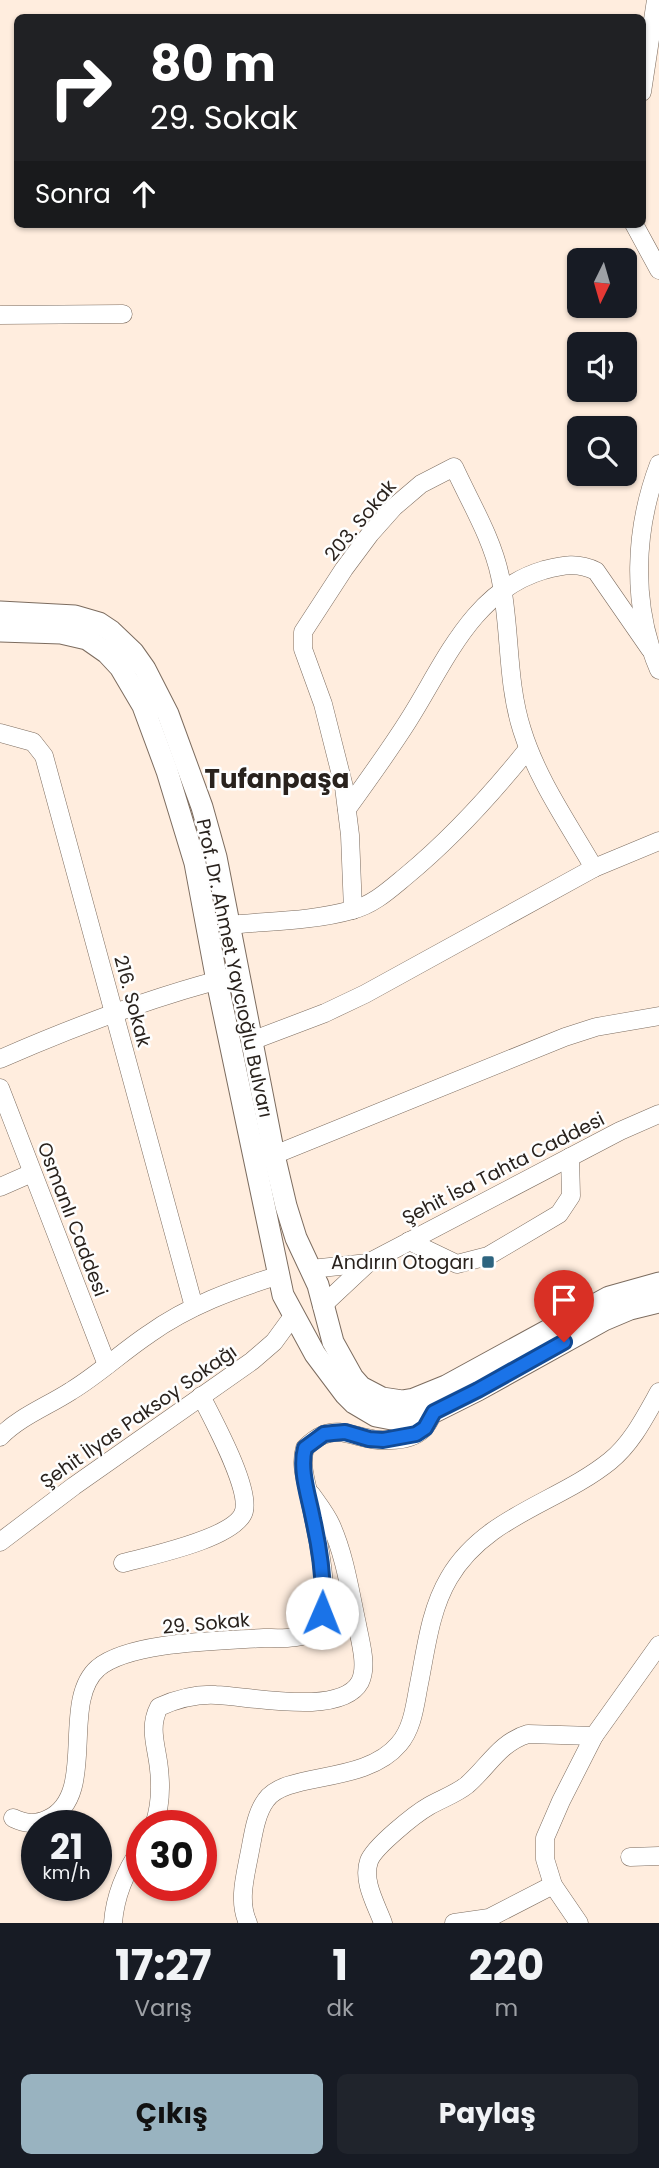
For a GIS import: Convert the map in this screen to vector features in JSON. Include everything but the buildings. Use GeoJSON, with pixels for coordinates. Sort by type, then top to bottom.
{"type":"FeatureCollection","features":[{"type":"Feature","properties":{"kind":"main road","name":"Prof. Dr. Ahmet Yaycıoğlu Bulvarı"},"geometry":{"type":"LineString","coordinates":[[0,612],[88,618],[111,631],[133,652],[145,669],[168,714],[211,836],[274,1155],[293,1229],[311,1269]]}},
{"type":"Feature","properties":{"kind":"main road","name":"Prof. Dr. Ahmet Yaycıoğlu Bulvarı"},"geometry":{"type":"LineString","coordinates":[[0,631],[61,633],[88,639],[107,653],[128,678],[150,726],[185,826],[198,880],[280,1275]]}},
{"type":"Feature","properties":{"kind":"main road"},"geometry":{"type":"LineString","coordinates":[[659,1283],[609,1297],[446,1386],[424,1396],[402,1401],[382,1398],[353,1378],[333,1342],[311,1269],[295,1268],[280,1275],[283,1295],[293,1316],[315,1354],[354,1404],[376,1416],[402,1421],[434,1412],[604,1320],[630,1309],[659,1302]]}},
{"type":"Feature","properties":{"kind":"main road"},"geometry":{"type":"LineString","coordinates":[[293,1316],[308,1314],[322,1306]]}},
{"type":"Feature","properties":{"kind":"street"},"geometry":{"type":"LineString","coordinates":[[646,66],[656,0]]}},
{"type":"Feature","properties":{"kind":"street"},"geometry":{"type":"LineString","coordinates":[[636,228],[659,270]]}},
{"type":"Feature","properties":{"kind":"street"},"geometry":{"type":"LineString","coordinates":[[0,315],[123,314]]}},
{"type":"Feature","properties":{"kind":"street"},"geometry":{"type":"LineString","coordinates":[[650,649],[642,611],[639,558],[647,497],[659,464]]}},
{"type":"Feature","properties":{"kind":"street","name":"203. Sokak"},"geometry":{"type":"LineString","coordinates":[[353,910],[347,809],[330,728],[303,649],[303,632],[370,534],[410,492],[454,467],[486,537],[500,576],[516,706],[528,748],[540,775],[594,867]]}},
{"type":"Feature","properties":{"kind":"street"},"geometry":{"type":"LineString","coordinates":[[347,809],[408,722],[467,625],[502,590],[537,572],[558,566],[584,565],[596,571],[650,649],[659,670]]}},
{"type":"Feature","properties":{"kind":"street","name":"216. Sokak"},"geometry":{"type":"LineString","coordinates":[[0,733],[33,742],[44,756],[194,1307]]}},
{"type":"Feature","properties":{"kind":"street"},"geometry":{"type":"LineString","coordinates":[[229,925],[306,918],[353,910],[369,903],[385,893],[439,847],[488,797],[528,748]]}},
{"type":"Feature","properties":{"kind":"street"},"geometry":{"type":"LineString","coordinates":[[251,1041],[325,1013],[365,994],[594,867],[659,841]]}},
{"type":"Feature","properties":{"kind":"street"},"geometry":{"type":"LineString","coordinates":[[0,1059],[114,1012],[239,975]]}},
{"type":"Feature","properties":{"kind":"street"},"geometry":{"type":"LineString","coordinates":[[274,1155],[565,1037],[597,1027],[659,1016]]}},
{"type":"Feature","properties":{"kind":"street","name":"Osmanlı Caddesi"},"geometry":{"type":"LineString","coordinates":[[0,1088],[107,1365]]}},
{"type":"Feature","properties":{"kind":"street","name":"Şehit İsa Tahta Caddesi"},"geometry":{"type":"LineString","coordinates":[[322,1306],[368,1262],[659,1114]]}},
{"type":"Feature","properties":{"kind":"street"},"geometry":{"type":"LineString","coordinates":[[409,1241],[457,1264],[488,1256],[559,1214],[571,1196],[570,1157]]}},
{"type":"Feature","properties":{"kind":"street"},"geometry":{"type":"LineString","coordinates":[[0,1187],[32,1173]]}},
{"type":"Feature","properties":{"kind":"street","name":"Şehit İsa Tahta Caddesi"},"geometry":{"type":"LineString","coordinates":[[311,1269],[368,1262]]}},
{"type":"Feature","properties":{"kind":"street"},"geometry":{"type":"LineString","coordinates":[[0,1437],[15,1424],[70,1392],[149,1334],[194,1307],[280,1275]]}},
{"type":"Feature","properties":{"kind":"street","name":"Şehit İlyas Paksoy Sokağı"},"geometry":{"type":"LineString","coordinates":[[0,1542],[45,1507],[264,1352],[293,1316]]}},
{"type":"Feature","properties":{"kind":"street"},"geometry":{"type":"LineString","coordinates":[[248,1923],[243,1900],[247,1868],[254,1830],[260,1810],[267,1799],[286,1786],[356,1771],[378,1762],[401,1743],[412,1719],[434,1614],[449,1578],[459,1563],[500,1525],[578,1482],[611,1459],[643,1420],[659,1392]]}},
{"type":"Feature","properties":{"kind":"street"},"geometry":{"type":"LineString","coordinates":[[123,1563],[214,1536],[235,1525],[241,1517],[245,1503],[237,1475],[201,1396]]}},
{"type":"Feature","properties":{"kind":"street","name":"29. Sokak"},"geometry":{"type":"LineString","coordinates":[[13,1818],[31,1824],[41,1822],[52,1817],[66,1802],[74,1775],[84,1691],[97,1669],[106,1663],[120,1656],[171,1646],[298,1637],[316,1630],[322,1613],[323,1583],[302,1465],[305,1448],[324,1434],[345,1432],[383,1440],[404,1438],[425,1428],[434,1412]]}},
{"type":"Feature","properties":{"kind":"street"},"geometry":{"type":"LineString","coordinates":[[158,1810],[159,1768],[153,1728],[154,1716],[159,1707],[185,1698],[215,1695],[316,1702],[346,1695],[361,1681],[361,1646],[340,1551],[331,1525],[307,1489]]}},
{"type":"Feature","properties":{"kind":"street"},"geometry":{"type":"LineString","coordinates":[[579,1923],[552,1885],[545,1859],[545,1838],[594,1736],[659,1645]]}},
{"type":"Feature","properties":{"kind":"street"},"geometry":{"type":"LineString","coordinates":[[383,1923],[368,1884],[369,1860],[401,1828],[428,1807],[464,1787],[506,1743],[518,1737],[528,1734],[594,1736]]}},
{"type":"Feature","properties":{"kind":"street"},"geometry":{"type":"LineString","coordinates":[[630,1857],[659,1856]]}},
{"type":"Feature","properties":{"kind":"street"},"geometry":{"type":"LineString","coordinates":[[113,1923],[118,1893],[126,1875]]}},
{"type":"Feature","properties":{"kind":"street"},"geometry":{"type":"LineString","coordinates":[[454,1923],[490,1921],[552,1885]]}},
{"type":"Feature","properties":{"kind":"place","name":"Andırın Otogarı"},"geometry":{"type":"Point","coordinates":[488,1262]}},
{"type":"Feature","properties":{"kind":"district","name":"Tufanpaşa"},"geometry":{"type":"Point","coordinates":[277,779]}},
{"type":"Feature","properties":{"kind":"route"},"geometry":{"type":"LineString","coordinates":[[322,1613],[320,1557],[302,1465],[305,1448],[324,1434],[345,1432],[383,1440],[416,1434],[425,1428],[434,1412],[564,1342]]}}]}
